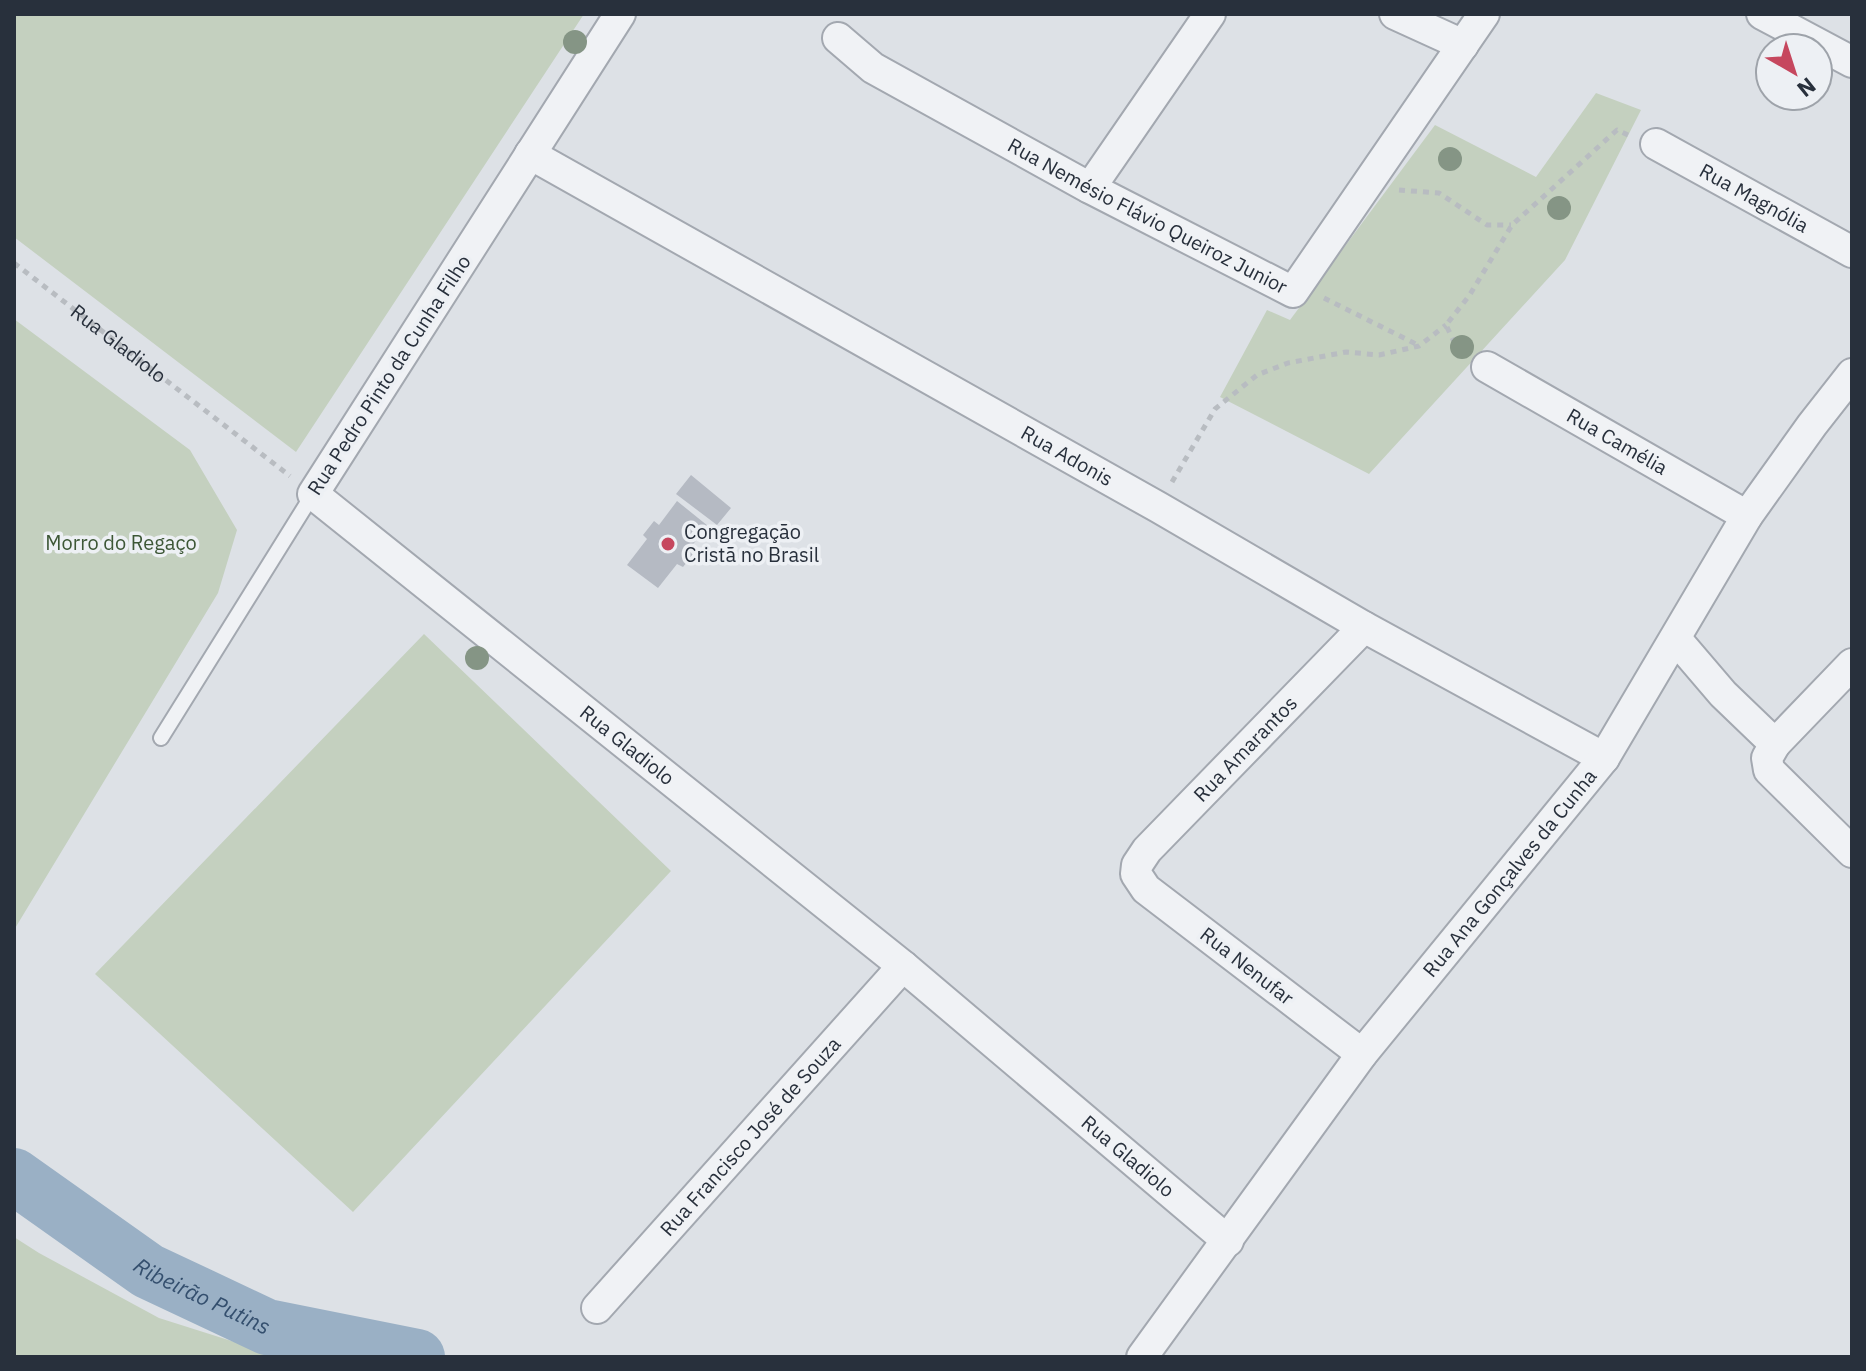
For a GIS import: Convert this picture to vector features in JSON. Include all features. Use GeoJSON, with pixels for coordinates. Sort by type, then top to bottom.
{"type":"FeatureCollection","features":[{"type":"Feature","properties":{"kind":"street","name":"Rua Pedro Pinto da Cunha Filho"},"geometry":{"type":"LineString","coordinates":[[313,494],[620,14]]}},
{"type":"Feature","properties":{"kind":"street"},"geometry":{"type":"LineString","coordinates":[[1090,188],[1210,14]]}},
{"type":"Feature","properties":{"kind":"street"},"geometry":{"type":"LineString","coordinates":[[1395,14],[1463,45]]}},
{"type":"Feature","properties":{"kind":"street","name":"Rua Nemésio Flávio Queiroz Junior"},"geometry":{"type":"LineString","coordinates":[[838,38],[873,68],[1090,188],[1293,292],[1484,14]]}},
{"type":"Feature","properties":{"kind":"street"},"geometry":{"type":"LineString","coordinates":[[1762,14],[1852,62]]}},
{"type":"Feature","properties":{"kind":"street","name":"Rua Magnólia"},"geometry":{"type":"LineString","coordinates":[[1656,144],[1852,252]]}},
{"type":"Feature","properties":{"kind":"street","name":"Rua Adonis"},"geometry":{"type":"LineString","coordinates":[[530,154],[1158,507],[1364,627],[1604,758]]}},
{"type":"Feature","properties":{"kind":"street","name":"Rua Camélia"},"geometry":{"type":"LineString","coordinates":[[1487,367],[1747,516]]}},
{"type":"Feature","properties":{"kind":"street","name":"Rua Ana Gonçalves da Cunha"},"geometry":{"type":"LineString","coordinates":[[1142,1357],[1362,1054],[1604,758],[1747,516],[1852,374]]}},
{"type":"Feature","properties":{"kind":"street","name":"Rua Gladiolo"},"geometry":{"type":"LineString","coordinates":[[313,494],[903,966],[1228,1241]]}},
{"type":"Feature","properties":{"kind":"street","name":"Rua Amarantos"},"geometry":{"type":"LineString","coordinates":[[1136,874],[1137,865],[1147,850],[1364,627]]}},
{"type":"Feature","properties":{"kind":"street"},"geometry":{"type":"LineString","coordinates":[[1676,639],[1723,694],[1775,744]]}},
{"type":"Feature","properties":{"kind":"street"},"geometry":{"type":"LineString","coordinates":[[1852,664],[1775,744],[1767,758],[1769,770],[1852,852]]}},
{"type":"Feature","properties":{"kind":"street","name":"Rua Nenufar"},"geometry":{"type":"LineString","coordinates":[[1136,874],[1146,889],[1362,1054]]}},
{"type":"Feature","properties":{"kind":"street","name":"Rua Francisco José de Souza"},"geometry":{"type":"LineString","coordinates":[[597,1308],[903,966]]}},
{"type":"Feature","properties":{"kind":"lane","name":"Rua Pedro Pinto da Cunha Filho"},"geometry":{"type":"LineString","coordinates":[[161,738],[313,494]]}},
{"type":"Feature","properties":{"kind":"path"},"geometry":{"type":"LineString","coordinates":[[1158,507],[1215,409],[1257,375],[1288,363],[1317,357],[1346,352],[1379,355],[1419,346],[1446,325],[1469,296],[1512,225],[1617,130],[1656,144]]}},
{"type":"Feature","properties":{"kind":"path"},"geometry":{"type":"LineString","coordinates":[[1365,188],[1439,193],[1487,225],[1512,225]]}},
{"type":"Feature","properties":{"kind":"path","name":"Rua Gladiolo"},"geometry":{"type":"LineString","coordinates":[[14,263],[313,494]]}},
{"type":"Feature","properties":{"kind":"path"},"geometry":{"type":"LineString","coordinates":[[1293,292],[1326,298],[1419,346]]}},
{"type":"Feature","properties":{"kind":"path"},"geometry":{"type":"LineString","coordinates":[[1446,325],[1459,353],[1487,367]]}},
{"type":"Feature","properties":{"kind":"green space"},"geometry":{"type":"Polygon","coordinates":[[[14,14],[584,14],[296,452],[14,237],[14,14]]]}},
{"type":"Feature","properties":{"kind":"green space"},"geometry":{"type":"Polygon","coordinates":[[[1596,93],[1641,110],[1565,260],[1369,474],[1220,397],[1267,310],[1290,320],[1435,125],[1536,177],[1596,93]]]}},
{"type":"Feature","properties":{"kind":"green space","name":"Morro do Regaço"},"geometry":{"type":"Polygon","coordinates":[[[14,319],[190,450],[237,530],[218,593],[14,930],[14,319]]]}},
{"type":"Feature","properties":{"kind":"green space"},"geometry":{"type":"Polygon","coordinates":[[[424,634],[671,871],[353,1212],[95,974],[424,634]]]}},
{"type":"Feature","properties":{"kind":"green space"},"geometry":{"type":"Polygon","coordinates":[[[14,1237],[159,1318],[282,1357],[14,1357],[14,1237]]]}},
{"type":"Feature","properties":{"kind":"building"},"geometry":{"type":"Polygon","coordinates":[[[691,475],[731,508],[717,525],[676,494],[691,475]]]}},
{"type":"Feature","properties":{"kind":"building","name":"Congregação Cristã no Brasil"},"geometry":{"type":"Polygon","coordinates":[[[677,501],[708,526],[689,549],[694,553],[683,567],[677,564],[658,588],[627,565],[647,539],[643,535],[654,521],[659,525],[677,501]]]}},
{"type":"Feature","properties":{"kind":"waterway","name":"Ribeirão Putins"},"geometry":{"type":"LineString","coordinates":[[14,1176],[148,1271],[267,1327],[417,1357]]}},
{"type":"Feature","properties":{"kind":"place","name":"Congregação Cristã no Brasil"},"geometry":{"type":"Point","coordinates":[668,544]}}]}
